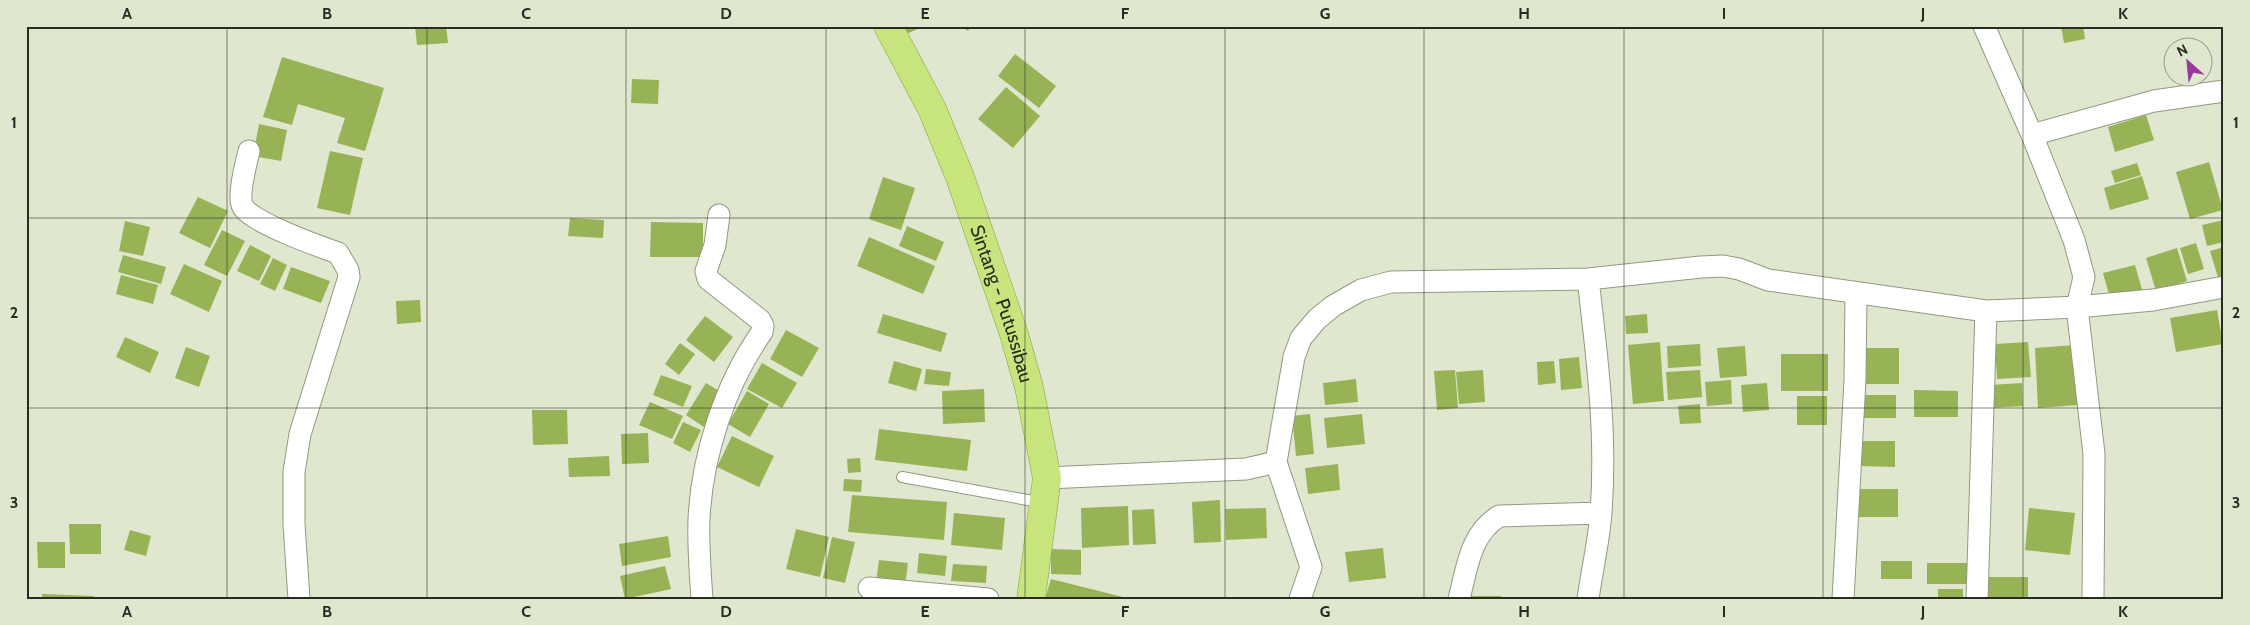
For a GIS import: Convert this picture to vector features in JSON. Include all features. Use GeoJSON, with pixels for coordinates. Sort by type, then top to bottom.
{"type":"FeatureCollection","features":[{"type":"Feature","properties":{"kind":"highway","name":"Sintang - Putussibau"},"geometry":{"type":"LineString","coordinates":[[888,26],[932,109],[960,177],[1014,334],[1029,387],[1046,491],[1031,599]]}},
{"type":"Feature","properties":{"kind":"street"},"geometry":{"type":"LineString","coordinates":[[1992,30],[2074,240],[2084,277],[2077,307],[2094,454],[2093,599]]}},
{"type":"Feature","properties":{"kind":"street"},"geometry":{"type":"LineString","coordinates":[[2032,135],[2154,101],[2224,91]]}},
{"type":"Feature","properties":{"kind":"street"},"geometry":{"type":"LineString","coordinates":[[249,152],[242,179],[242,205],[249,215],[312,245],[338,253],[348,270],[349,277],[300,434],[294,472],[294,524],[300,599]]}},
{"type":"Feature","properties":{"kind":"street"},"geometry":{"type":"LineString","coordinates":[[702,599],[699,517],[714,433],[720,412],[741,368],[762,332],[763,326],[760,320],[708,280],[706,271],[715,245],[720,215]]}},
{"type":"Feature","properties":{"kind":"street"},"geometry":{"type":"LineString","coordinates":[[1300,599],[1311,566],[1276,462],[1294,356],[1301,338],[1317,319],[1333,306],[1362,290],[1391,282],[1588,279],[1723,266],[1768,280],[1986,311],[2077,307],[2153,300],[2224,286]]}},
{"type":"Feature","properties":{"kind":"street"},"geometry":{"type":"LineString","coordinates":[[1588,279],[1600,392],[1601,513],[1588,599]]}},
{"type":"Feature","properties":{"kind":"street"},"geometry":{"type":"LineString","coordinates":[[1843,599],[1856,380],[1856,293]]}},
{"type":"Feature","properties":{"kind":"street"},"geometry":{"type":"LineString","coordinates":[[1977,599],[1986,311]]}},
{"type":"Feature","properties":{"kind":"street"},"geometry":{"type":"LineString","coordinates":[[1046,491],[1246,469],[1276,462]]}},
{"type":"Feature","properties":{"kind":"street"},"geometry":{"type":"LineString","coordinates":[[1459,599],[1471,550],[1487,523],[1499,516],[1601,513]]}},
{"type":"Feature","properties":{"kind":"street"},"geometry":{"type":"LineString","coordinates":[[869,588],[988,599]]}},
{"type":"Feature","properties":{"kind":"lane"},"geometry":{"type":"LineString","coordinates":[[902,477],[1046,491]]}},
{"type":"Feature","properties":{"kind":"building"},"geometry":{"type":"Polygon","coordinates":[[[415,26],[446,26],[448,43],[417,45],[415,26]]]}},
{"type":"Feature","properties":{"kind":"building"},"geometry":{"type":"Polygon","coordinates":[[[900,26],[919,26],[920,28],[904,35],[900,26]]]}},
{"type":"Feature","properties":{"kind":"building"},"geometry":{"type":"Polygon","coordinates":[[[960,26],[971,26],[968,31],[960,26]]]}},
{"type":"Feature","properties":{"kind":"building"},"geometry":{"type":"Polygon","coordinates":[[[2061,26],[2083,26],[2085,39],[2064,43],[2061,26]]]}},
{"type":"Feature","properties":{"kind":"building"},"geometry":{"type":"Polygon","coordinates":[[[1015,54],[1056,86],[1039,108],[998,76],[1015,54]]]}},
{"type":"Feature","properties":{"kind":"building"},"geometry":{"type":"Polygon","coordinates":[[[282,57],[384,88],[365,151],[337,143],[345,118],[298,104],[292,125],[263,117],[282,57]]]}},
{"type":"Feature","properties":{"kind":"building"},"geometry":{"type":"Polygon","coordinates":[[[632,79],[659,80],[658,104],[631,103],[632,79]]]}},
{"type":"Feature","properties":{"kind":"building"},"geometry":{"type":"Polygon","coordinates":[[[1006,87],[1040,116],[1013,148],[978,119],[1006,87]]]}},
{"type":"Feature","properties":{"kind":"building"},"geometry":{"type":"Polygon","coordinates":[[[2146,115],[2154,140],[2115,152],[2108,127],[2146,115]]]}},
{"type":"Feature","properties":{"kind":"building"},"geometry":{"type":"Polygon","coordinates":[[[259,124],[287,130],[281,161],[253,156],[259,124]]]}},
{"type":"Feature","properties":{"kind":"building"},"geometry":{"type":"Polygon","coordinates":[[[330,151],[363,158],[350,215],[317,208],[330,151]]]}},
{"type":"Feature","properties":{"kind":"building"},"geometry":{"type":"Polygon","coordinates":[[[2209,162],[2223,210],[2190,219],[2176,172],[2209,162]]]}},
{"type":"Feature","properties":{"kind":"building"},"geometry":{"type":"Polygon","coordinates":[[[2137,163],[2141,175],[2115,183],[2111,171],[2137,163]]]}},
{"type":"Feature","properties":{"kind":"building"},"geometry":{"type":"Polygon","coordinates":[[[2142,176],[2149,199],[2110,210],[2104,188],[2142,176]]]}},
{"type":"Feature","properties":{"kind":"building"},"geometry":{"type":"Polygon","coordinates":[[[883,177],[915,188],[901,230],[869,219],[883,177]]]}},
{"type":"Feature","properties":{"kind":"building"},"geometry":{"type":"Polygon","coordinates":[[[198,197],[228,211],[210,248],[179,233],[198,197]]]}},
{"type":"Feature","properties":{"kind":"building"},"geometry":{"type":"Polygon","coordinates":[[[570,218],[604,220],[603,238],[568,236],[570,218]]]}},
{"type":"Feature","properties":{"kind":"building"},"geometry":{"type":"Polygon","coordinates":[[[2224,220],[2224,242],[2207,246],[2202,225],[2224,220]]]}},
{"type":"Feature","properties":{"kind":"building"},"geometry":{"type":"Polygon","coordinates":[[[125,221],[150,227],[143,256],[119,251],[125,221]]]}},
{"type":"Feature","properties":{"kind":"building"},"geometry":{"type":"Polygon","coordinates":[[[651,222],[703,223],[703,257],[650,257],[651,222]]]}},
{"type":"Feature","properties":{"kind":"building"},"geometry":{"type":"Polygon","coordinates":[[[907,226],[944,242],[936,261],[899,246],[907,226]]]}},
{"type":"Feature","properties":{"kind":"building"},"geometry":{"type":"Polygon","coordinates":[[[222,230],[245,241],[227,276],[204,265],[222,230]]]}},
{"type":"Feature","properties":{"kind":"building"},"geometry":{"type":"Polygon","coordinates":[[[869,237],[935,266],[923,294],[857,266],[869,237]]]}},
{"type":"Feature","properties":{"kind":"building"},"geometry":{"type":"Polygon","coordinates":[[[2196,243],[2204,269],[2188,274],[2180,248],[2196,243]]]}},
{"type":"Feature","properties":{"kind":"building"},"geometry":{"type":"Polygon","coordinates":[[[250,245],[271,256],[259,281],[237,271],[250,245]]]}},
{"type":"Feature","properties":{"kind":"building"},"geometry":{"type":"Polygon","coordinates":[[[2224,247],[2224,283],[2220,284],[2210,251],[2224,247]]]}},
{"type":"Feature","properties":{"kind":"building"},"geometry":{"type":"Polygon","coordinates":[[[2177,248],[2187,281],[2156,291],[2146,258],[2177,248]]]}},
{"type":"Feature","properties":{"kind":"building"},"geometry":{"type":"Polygon","coordinates":[[[123,255],[166,267],[161,284],[118,272],[123,255]]]}},
{"type":"Feature","properties":{"kind":"building"},"geometry":{"type":"Polygon","coordinates":[[[273,258],[287,265],[275,291],[260,284],[273,258]]]}},
{"type":"Feature","properties":{"kind":"building"},"geometry":{"type":"Polygon","coordinates":[[[184,264],[222,281],[209,312],[170,294],[184,264]]]}},
{"type":"Feature","properties":{"kind":"building"},"geometry":{"type":"Polygon","coordinates":[[[2135,265],[2143,293],[2111,302],[2103,273],[2135,265]]]}},
{"type":"Feature","properties":{"kind":"building"},"geometry":{"type":"Polygon","coordinates":[[[291,267],[330,281],[321,303],[283,289],[291,267]]]}},
{"type":"Feature","properties":{"kind":"building"},"geometry":{"type":"Polygon","coordinates":[[[121,275],[158,285],[153,304],[116,294],[121,275]]]}},
{"type":"Feature","properties":{"kind":"building"},"geometry":{"type":"Polygon","coordinates":[[[420,300],[421,322],[397,324],[396,301],[420,300]]]}},
{"type":"Feature","properties":{"kind":"building"},"geometry":{"type":"Polygon","coordinates":[[[2217,310],[2223,344],[2176,352],[2170,318],[2217,310]]]}},
{"type":"Feature","properties":{"kind":"building"},"geometry":{"type":"Polygon","coordinates":[[[883,314],[947,333],[941,352],[877,333],[883,314]]]}},
{"type":"Feature","properties":{"kind":"building"},"geometry":{"type":"Polygon","coordinates":[[[1647,314],[1648,333],[1626,334],[1625,316],[1647,314]]]}},
{"type":"Feature","properties":{"kind":"building"},"geometry":{"type":"Polygon","coordinates":[[[705,316],[733,337],[714,362],[686,340],[705,316]]]}},
{"type":"Feature","properties":{"kind":"building"},"geometry":{"type":"Polygon","coordinates":[[[786,330],[819,348],[802,377],[770,359],[786,330]]]}},
{"type":"Feature","properties":{"kind":"building"},"geometry":{"type":"Polygon","coordinates":[[[125,337],[159,352],[150,373],[116,357],[125,337]]]}},
{"type":"Feature","properties":{"kind":"building"},"geometry":{"type":"Polygon","coordinates":[[[1660,342],[1664,401],[1633,404],[1628,345],[1660,342]]]}},
{"type":"Feature","properties":{"kind":"building"},"geometry":{"type":"Polygon","coordinates":[[[2028,342],[2031,377],[1997,379],[1995,344],[2028,342]]]}},
{"type":"Feature","properties":{"kind":"building"},"geometry":{"type":"Polygon","coordinates":[[[680,343],[695,354],[679,375],[665,364],[680,343]]]}},
{"type":"Feature","properties":{"kind":"building"},"geometry":{"type":"Polygon","coordinates":[[[1700,344],[1701,366],[1668,368],[1667,346],[1700,344]]]}},
{"type":"Feature","properties":{"kind":"building"},"geometry":{"type":"Polygon","coordinates":[[[2075,345],[2078,405],[2038,408],[2035,348],[2075,345]]]}},
{"type":"Feature","properties":{"kind":"building"},"geometry":{"type":"Polygon","coordinates":[[[1745,346],[1747,376],[1720,378],[1717,348],[1745,346]]]}},
{"type":"Feature","properties":{"kind":"building"},"geometry":{"type":"Polygon","coordinates":[[[186,347],[210,356],[199,387],[175,378],[186,347]]]}},
{"type":"Feature","properties":{"kind":"building"},"geometry":{"type":"Polygon","coordinates":[[[1862,348],[1899,348],[1899,384],[1861,384],[1862,348]]]}},
{"type":"Feature","properties":{"kind":"building"},"geometry":{"type":"Polygon","coordinates":[[[1781,354],[1828,354],[1828,391],[1781,391],[1781,354]]]}},
{"type":"Feature","properties":{"kind":"building"},"geometry":{"type":"Polygon","coordinates":[[[1579,357],[1582,388],[1561,390],[1559,359],[1579,357]]]}},
{"type":"Feature","properties":{"kind":"building"},"geometry":{"type":"Polygon","coordinates":[[[894,361],[922,369],[916,391],[888,383],[894,361]]]}},
{"type":"Feature","properties":{"kind":"building"},"geometry":{"type":"Polygon","coordinates":[[[1554,361],[1556,383],[1538,385],[1537,362],[1554,361]]]}},
{"type":"Feature","properties":{"kind":"building"},"geometry":{"type":"Polygon","coordinates":[[[762,363],[797,383],[782,408],[747,389],[762,363]]]}},
{"type":"Feature","properties":{"kind":"building"},"geometry":{"type":"Polygon","coordinates":[[[926,369],[951,372],[949,386],[924,384],[926,369]]]}},
{"type":"Feature","properties":{"kind":"building"},"geometry":{"type":"Polygon","coordinates":[[[1455,370],[1458,408],[1437,410],[1434,371],[1455,370]]]}},
{"type":"Feature","properties":{"kind":"building"},"geometry":{"type":"Polygon","coordinates":[[[1483,370],[1485,402],[1459,404],[1456,372],[1483,370]]]}},
{"type":"Feature","properties":{"kind":"building"},"geometry":{"type":"Polygon","coordinates":[[[1700,370],[1702,397],[1668,400],[1666,372],[1700,370]]]}},
{"type":"Feature","properties":{"kind":"building"},"geometry":{"type":"Polygon","coordinates":[[[661,375],[692,386],[683,407],[653,395],[661,375]]]}},
{"type":"Feature","properties":{"kind":"building"},"geometry":{"type":"Polygon","coordinates":[[[1356,379],[1358,402],[1325,405],[1323,383],[1356,379]]]}},
{"type":"Feature","properties":{"kind":"building"},"geometry":{"type":"Polygon","coordinates":[[[1731,380],[1732,404],[1707,406],[1705,382],[1731,380]]]}},
{"type":"Feature","properties":{"kind":"building"},"geometry":{"type":"Polygon","coordinates":[[[706,383],[724,394],[704,427],[686,415],[706,383]]]}},
{"type":"Feature","properties":{"kind":"building"},"geometry":{"type":"Polygon","coordinates":[[[1767,383],[1769,410],[1743,412],[1741,385],[1767,383]]]}},
{"type":"Feature","properties":{"kind":"building"},"geometry":{"type":"Polygon","coordinates":[[[2022,383],[2023,406],[1990,408],[1989,385],[2022,383]]]}},
{"type":"Feature","properties":{"kind":"building"},"geometry":{"type":"Polygon","coordinates":[[[984,389],[985,422],[943,424],[942,391],[984,389]]]}},
{"type":"Feature","properties":{"kind":"building"},"geometry":{"type":"Polygon","coordinates":[[[1914,390],[1958,391],[1958,417],[1914,417],[1914,390]]]}},
{"type":"Feature","properties":{"kind":"building"},"geometry":{"type":"Polygon","coordinates":[[[747,391],[769,404],[750,437],[728,424],[747,391]]]}},
{"type":"Feature","properties":{"kind":"building"},"geometry":{"type":"Polygon","coordinates":[[[1859,395],[1896,395],[1896,418],[1859,418],[1859,395]]]}},
{"type":"Feature","properties":{"kind":"building"},"geometry":{"type":"Polygon","coordinates":[[[1797,396],[1827,396],[1827,425],[1797,425],[1797,396]]]}},
{"type":"Feature","properties":{"kind":"building"},"geometry":{"type":"Polygon","coordinates":[[[650,402],[683,416],[672,439],[639,425],[650,402]]]}},
{"type":"Feature","properties":{"kind":"building"},"geometry":{"type":"Polygon","coordinates":[[[1700,404],[1701,423],[1680,424],[1678,406],[1700,404]]]}},
{"type":"Feature","properties":{"kind":"building"},"geometry":{"type":"Polygon","coordinates":[[[532,410],[567,410],[568,444],[533,445],[532,410]]]}},
{"type":"Feature","properties":{"kind":"building"},"geometry":{"type":"Polygon","coordinates":[[[1310,414],[1314,454],[1296,456],[1292,416],[1310,414]]]}},
{"type":"Feature","properties":{"kind":"building"},"geometry":{"type":"Polygon","coordinates":[[[1362,414],[1365,444],[1327,448],[1324,418],[1362,414]]]}},
{"type":"Feature","properties":{"kind":"building"},"geometry":{"type":"Polygon","coordinates":[[[683,422],[701,430],[690,452],[673,443],[683,422]]]}},
{"type":"Feature","properties":{"kind":"building"},"geometry":{"type":"Polygon","coordinates":[[[879,429],[971,440],[967,471],[875,460],[879,429]]]}},
{"type":"Feature","properties":{"kind":"building"},"geometry":{"type":"Polygon","coordinates":[[[648,433],[649,463],[622,464],[621,434],[648,433]]]}},
{"type":"Feature","properties":{"kind":"building"},"geometry":{"type":"Polygon","coordinates":[[[732,436],[774,456],[759,487],[717,467],[732,436]]]}},
{"type":"Feature","properties":{"kind":"building"},"geometry":{"type":"Polygon","coordinates":[[[1859,441],[1895,441],[1895,467],[1859,466],[1859,441]]]}},
{"type":"Feature","properties":{"kind":"building"},"geometry":{"type":"Polygon","coordinates":[[[609,456],[610,476],[569,477],[568,458],[609,456]]]}},
{"type":"Feature","properties":{"kind":"building"},"geometry":{"type":"Polygon","coordinates":[[[860,458],[861,472],[848,473],[847,459],[860,458]]]}},
{"type":"Feature","properties":{"kind":"building"},"geometry":{"type":"Polygon","coordinates":[[[1338,464],[1340,490],[1308,494],[1305,468],[1338,464]]]}},
{"type":"Feature","properties":{"kind":"building"},"geometry":{"type":"Polygon","coordinates":[[[844,479],[862,480],[861,492],[843,491],[844,479]]]}},
{"type":"Feature","properties":{"kind":"building"},"geometry":{"type":"Polygon","coordinates":[[[1853,489],[1898,489],[1898,517],[1853,517],[1853,489]]]}},
{"type":"Feature","properties":{"kind":"building"},"geometry":{"type":"Polygon","coordinates":[[[852,495],[947,502],[944,540],[848,532],[852,495]]]}},
{"type":"Feature","properties":{"kind":"building"},"geometry":{"type":"Polygon","coordinates":[[[1220,500],[1221,542],[1194,543],[1192,502],[1220,500]]]}},
{"type":"Feature","properties":{"kind":"building"},"geometry":{"type":"Polygon","coordinates":[[[1128,506],[1129,545],[1082,548],[1081,508],[1128,506]]]}},
{"type":"Feature","properties":{"kind":"building"},"geometry":{"type":"Polygon","coordinates":[[[1266,508],[1267,538],[1226,540],[1225,509],[1266,508]]]}},
{"type":"Feature","properties":{"kind":"building"},"geometry":{"type":"Polygon","coordinates":[[[2029,508],[2075,513],[2070,555],[2025,550],[2029,508]]]}},
{"type":"Feature","properties":{"kind":"building"},"geometry":{"type":"Polygon","coordinates":[[[1154,509],[1156,544],[1133,545],[1132,510],[1154,509]]]}},
{"type":"Feature","properties":{"kind":"building"},"geometry":{"type":"Polygon","coordinates":[[[954,513],[1005,518],[1002,550],[951,545],[954,513]]]}},
{"type":"Feature","properties":{"kind":"building"},"geometry":{"type":"Polygon","coordinates":[[[69,524],[101,524],[101,554],[70,554],[69,524]]]}},
{"type":"Feature","properties":{"kind":"building"},"geometry":{"type":"Polygon","coordinates":[[[796,529],[829,537],[820,577],[786,569],[796,529]]]}},
{"type":"Feature","properties":{"kind":"building"},"geometry":{"type":"Polygon","coordinates":[[[130,530],[151,536],[146,556],[124,550],[130,530]]]}},
{"type":"Feature","properties":{"kind":"building"},"geometry":{"type":"Polygon","coordinates":[[[668,536],[671,557],[622,566],[619,544],[668,536]]]}},
{"type":"Feature","properties":{"kind":"building"},"geometry":{"type":"Polygon","coordinates":[[[832,537],[855,542],[845,583],[823,578],[832,537]]]}},
{"type":"Feature","properties":{"kind":"building"},"geometry":{"type":"Polygon","coordinates":[[[37,542],[65,542],[65,568],[38,568],[37,542]]]}},
{"type":"Feature","properties":{"kind":"building"},"geometry":{"type":"Polygon","coordinates":[[[1383,548],[1386,578],[1349,582],[1345,552],[1383,548]]]}},
{"type":"Feature","properties":{"kind":"building"},"geometry":{"type":"Polygon","coordinates":[[[1051,549],[1081,550],[1081,575],[1051,574],[1051,549]]]}},
{"type":"Feature","properties":{"kind":"building"},"geometry":{"type":"Polygon","coordinates":[[[919,553],[947,556],[945,576],[917,573],[919,553]]]}},
{"type":"Feature","properties":{"kind":"building"},"geometry":{"type":"Polygon","coordinates":[[[879,560],[908,563],[905,586],[876,583],[879,560]]]}},
{"type":"Feature","properties":{"kind":"building"},"geometry":{"type":"Polygon","coordinates":[[[1881,561],[1912,561],[1912,579],[1881,579],[1881,561]]]}},
{"type":"Feature","properties":{"kind":"building"},"geometry":{"type":"Polygon","coordinates":[[[1927,563],[1969,563],[1969,584],[1927,584],[1927,563]]]}},
{"type":"Feature","properties":{"kind":"building"},"geometry":{"type":"Polygon","coordinates":[[[953,564],[987,566],[986,583],[951,581],[953,564]]]}},
{"type":"Feature","properties":{"kind":"building"},"geometry":{"type":"Polygon","coordinates":[[[665,566],[671,589],[625,599],[620,576],[665,566]]]}},
{"type":"Feature","properties":{"kind":"building"},"geometry":{"type":"Polygon","coordinates":[[[1989,577],[2028,577],[2028,599],[1988,599],[1989,577]]]}},
{"type":"Feature","properties":{"kind":"building"},"geometry":{"type":"Polygon","coordinates":[[[1051,579],[1127,598],[1127,599],[1045,599],[1051,579]]]}},
{"type":"Feature","properties":{"kind":"building"},"geometry":{"type":"Polygon","coordinates":[[[26,583],[28,583],[28,599],[26,599],[26,583]]]}},
{"type":"Feature","properties":{"kind":"building"},"geometry":{"type":"Polygon","coordinates":[[[1938,589],[1963,589],[1963,599],[1938,599],[1938,589]]]}},
{"type":"Feature","properties":{"kind":"building"},"geometry":{"type":"Polygon","coordinates":[[[42,594],[94,596],[94,599],[42,599],[42,594]]]}},
{"type":"Feature","properties":{"kind":"building"},"geometry":{"type":"Polygon","coordinates":[[[1465,596],[1501,596],[1501,599],[1465,599],[1465,596]]]}}]}
